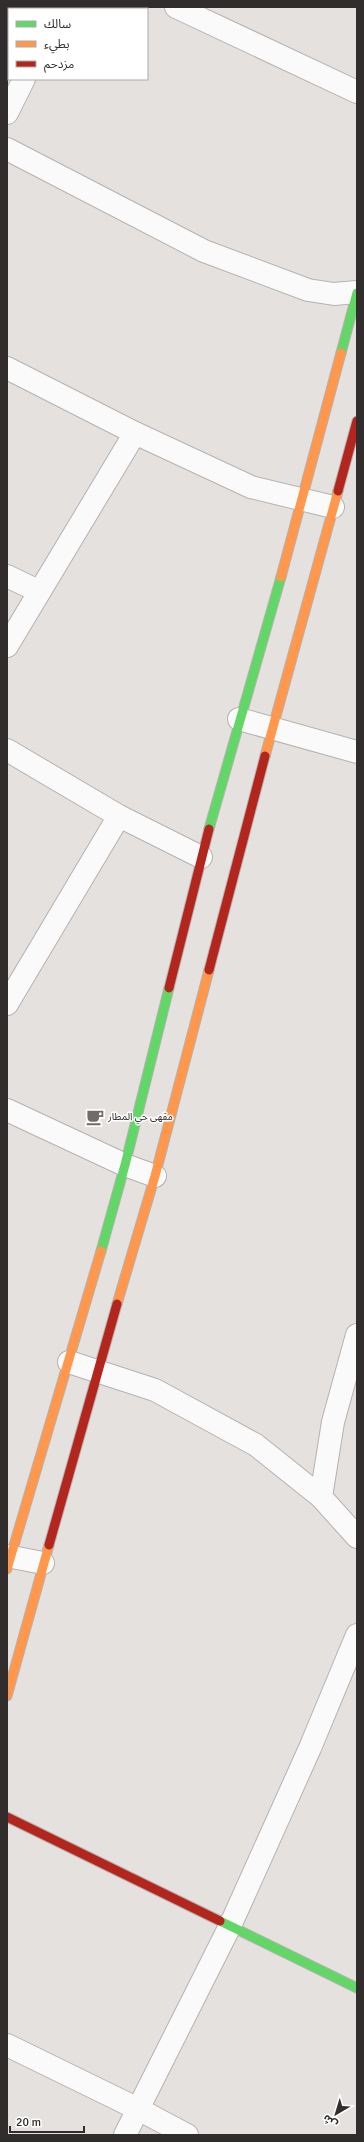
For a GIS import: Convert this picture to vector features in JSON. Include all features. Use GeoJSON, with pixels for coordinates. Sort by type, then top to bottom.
{"type":"FeatureCollection","features":[{"type":"Feature","properties":{"kind":"street"},"geometry":{"type":"LineString","coordinates":[[176,7],[357,92]]}},
{"type":"Feature","properties":{"kind":"street"},"geometry":{"type":"LineString","coordinates":[[7,113],[24,80]]}},
{"type":"Feature","properties":{"kind":"street"},"geometry":{"type":"LineString","coordinates":[[7,149],[204,251],[308,290],[334,294],[357,292],[303,498],[239,719],[201,858],[126,1165],[70,1362],[8,1561],[43,1563]]}},
{"type":"Feature","properties":{"kind":"street"},"geometry":{"type":"LineString","coordinates":[[7,368],[135,433],[251,487],[303,498],[333,507]]}},
{"type":"Feature","properties":{"kind":"street"},"geometry":{"type":"LineString","coordinates":[[7,1696],[96,1370],[155,1176],[272,728],[357,421]]}},
{"type":"Feature","properties":{"kind":"street"},"geometry":{"type":"LineString","coordinates":[[7,646],[38,591],[135,433]]}},
{"type":"Feature","properties":{"kind":"street"},"geometry":{"type":"LineString","coordinates":[[7,576],[38,591]]}},
{"type":"Feature","properties":{"kind":"street"},"geometry":{"type":"LineString","coordinates":[[239,719],[357,752]]}},
{"type":"Feature","properties":{"kind":"street"},"geometry":{"type":"LineString","coordinates":[[7,750],[119,816],[201,858]]}},
{"type":"Feature","properties":{"kind":"street"},"geometry":{"type":"LineString","coordinates":[[7,1004],[119,816]]}},
{"type":"Feature","properties":{"kind":"street"},"geometry":{"type":"LineString","coordinates":[[7,1110],[126,1165],[155,1176]]}},
{"type":"Feature","properties":{"kind":"street"},"geometry":{"type":"LineString","coordinates":[[321,1497],[333,1422],[357,1335]]}},
{"type":"Feature","properties":{"kind":"street"},"geometry":{"type":"LineString","coordinates":[[70,1362],[155,1390],[256,1445],[321,1497],[357,1537]]}},
{"type":"Feature","properties":{"kind":"street"},"geometry":{"type":"LineString","coordinates":[[125,2135],[230,1926],[310,1748],[357,1635]]}},
{"type":"Feature","properties":{"kind":"street"},"geometry":{"type":"LineString","coordinates":[[7,1817],[357,1988]]}},
{"type":"Feature","properties":{"kind":"street"},"geometry":{"type":"LineString","coordinates":[[7,2044],[187,2135]]}},
{"type":"Feature","properties":{"kind":"traffic: fast"},"geometry":{"type":"LineString","coordinates":[[341,353],[357,293]]}},
{"type":"Feature","properties":{"kind":"traffic: fast"},"geometry":{"type":"LineString","coordinates":[[209,829],[281,577]]}},
{"type":"Feature","properties":{"kind":"traffic: fast"},"geometry":{"type":"LineString","coordinates":[[101,1251],[125,1165],[169,988]]}},
{"type":"Feature","properties":{"kind":"traffic: fast"},"geometry":{"type":"LineString","coordinates":[[220,1921],[357,1988]]}},
{"type":"Feature","properties":{"kind":"traffic: slow"},"geometry":{"type":"LineString","coordinates":[[281,577],[341,353]]}},
{"type":"Feature","properties":{"kind":"traffic: slow"},"geometry":{"type":"LineString","coordinates":[[265,756],[338,491]]}},
{"type":"Feature","properties":{"kind":"traffic: slow"},"geometry":{"type":"LineString","coordinates":[[117,1304],[155,1176],[209,970]]}},
{"type":"Feature","properties":{"kind":"traffic: slow"},"geometry":{"type":"LineString","coordinates":[[7,1569],[101,1251]]}},
{"type":"Feature","properties":{"kind":"traffic: slow"},"geometry":{"type":"LineString","coordinates":[[7,1696],[49,1545]]}},
{"type":"Feature","properties":{"kind":"traffic: jam"},"geometry":{"type":"LineString","coordinates":[[338,491],[357,421]]}},
{"type":"Feature","properties":{"kind":"traffic: jam"},"geometry":{"type":"LineString","coordinates":[[209,970],[265,756]]}},
{"type":"Feature","properties":{"kind":"traffic: jam"},"geometry":{"type":"LineString","coordinates":[[169,988],[209,829]]}},
{"type":"Feature","properties":{"kind":"traffic: jam"},"geometry":{"type":"LineString","coordinates":[[49,1545],[117,1304]]}},
{"type":"Feature","properties":{"kind":"traffic: jam"},"geometry":{"type":"LineString","coordinates":[[7,1817],[220,1921]]}},
{"type":"Feature","properties":{"kind":"place","name":"مقهى حي المطار"},"geometry":{"type":"Point","coordinates":[95,1117]}}]}
